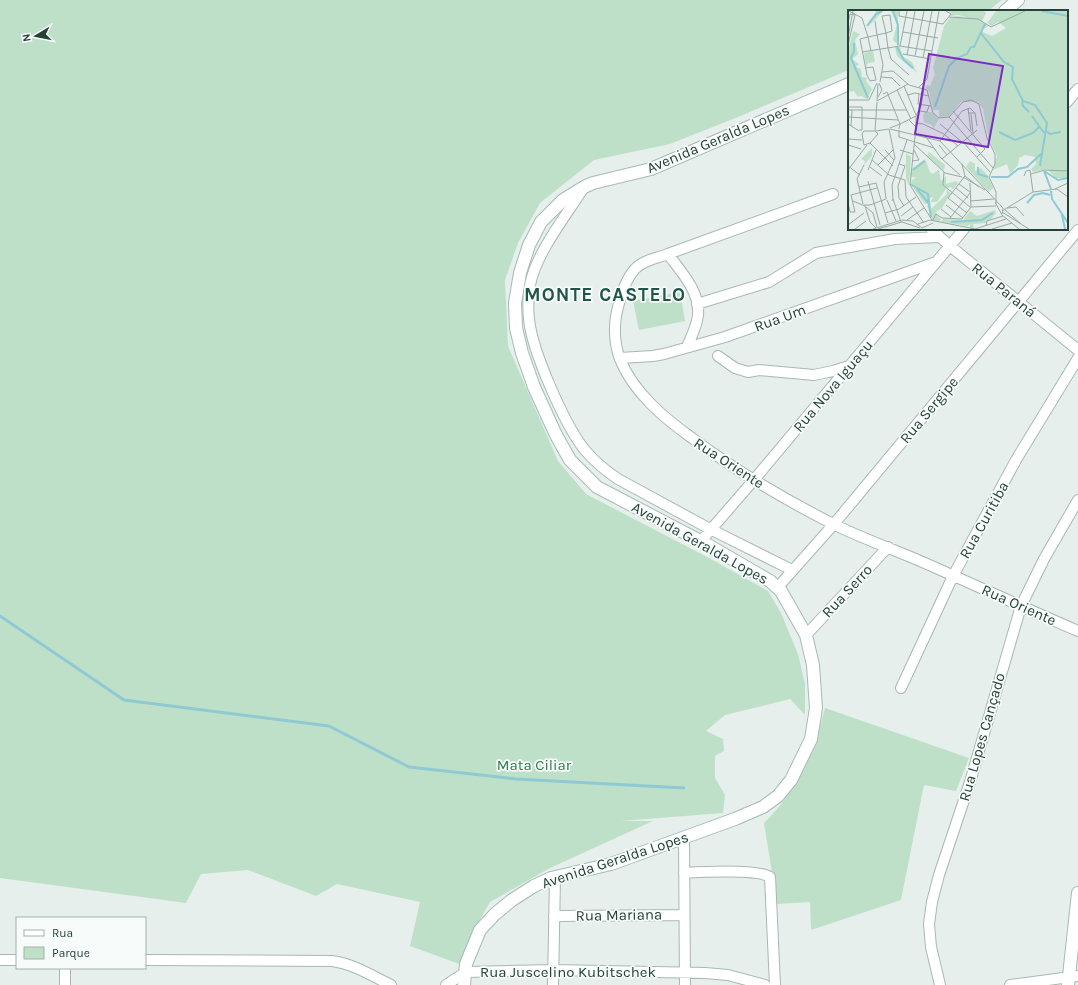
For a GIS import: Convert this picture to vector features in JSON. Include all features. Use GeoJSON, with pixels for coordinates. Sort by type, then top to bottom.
{"type":"FeatureCollection","features":[{"type":"Feature","properties":{"kind":"main road"},"geometry":{"type":"LineString","coordinates":[[1006,10],[1018,0]]}},
{"type":"Feature","properties":{"kind":"main road","name":"Avenida Geralda Lopes"},"geometry":{"type":"LineString","coordinates":[[464,985],[466,964],[480,930],[495,914],[512,900],[534,886],[555,878],[611,864],[736,819],[763,807],[778,796],[791,780],[811,739],[816,708],[813,665],[806,635],[778,587],[701,541],[597,487],[570,460],[556,435],[534,387],[522,352],[516,328],[515,303],[520,273],[529,245],[541,222],[563,200],[584,187],[651,169],[848,84]]}},
{"type":"Feature","properties":{"kind":"main road"},"geometry":{"type":"LineString","coordinates":[[1071,979],[1078,893]]}},
{"type":"Feature","properties":{"kind":"street"},"geometry":{"type":"LineString","coordinates":[[1068,101],[1078,89]]}},
{"type":"Feature","properties":{"kind":"street","name":"Avenida Geralda Lopes"},"geometry":{"type":"LineString","coordinates":[[584,187],[539,258],[530,286],[529,318],[533,337],[540,362],[561,409],[584,449],[607,471],[618,479],[710,529],[792,570]]}},
{"type":"Feature","properties":{"kind":"street","name":"Rua Oriente"},"geometry":{"type":"LineString","coordinates":[[833,194],[645,262],[635,269],[626,283],[618,306],[615,325],[616,343],[620,358],[635,385],[673,425],[753,480],[834,524],[1078,631]]}},
{"type":"Feature","properties":{"kind":"street","name":"Rua Paraná"},"geometry":{"type":"LineString","coordinates":[[932,230],[950,246],[1076,345]]}},
{"type":"Feature","properties":{"kind":"street","name":"Rua Nova Iguaçu"},"geometry":{"type":"LineString","coordinates":[[701,541],[963,230]]}},
{"type":"Feature","properties":{"kind":"street","name":"Rua Sergipe"},"geometry":{"type":"LineString","coordinates":[[778,587],[834,524],[1078,230]]}},
{"type":"Feature","properties":{"kind":"street"},"geometry":{"type":"LineString","coordinates":[[697,304],[769,282],[816,253],[895,239],[940,237]]}},
{"type":"Feature","properties":{"kind":"street"},"geometry":{"type":"LineString","coordinates":[[668,254],[694,291],[697,304],[697,319],[687,348]]}},
{"type":"Feature","properties":{"kind":"street","name":"Rua Um"},"geometry":{"type":"LineString","coordinates":[[620,358],[653,356],[687,348],[752,328],[937,262]]}},
{"type":"Feature","properties":{"kind":"street"},"geometry":{"type":"LineString","coordinates":[[718,356],[735,368],[748,372],[759,370],[814,375],[833,372],[849,366]]}},
{"type":"Feature","properties":{"kind":"street","name":"Rua Curitiba"},"geometry":{"type":"LineString","coordinates":[[901,688],[953,576],[1016,460],[1078,358]]}},
{"type":"Feature","properties":{"kind":"street","name":"Rua Lopes Cançado"},"geometry":{"type":"LineString","coordinates":[[940,985],[931,946],[929,924],[932,902],[970,782],[1020,606],[1044,559],[1078,500]]}},
{"type":"Feature","properties":{"kind":"street","name":"Rua Serro"},"geometry":{"type":"LineString","coordinates":[[806,635],[888,547]]}},
{"type":"Feature","properties":{"kind":"street"},"geometry":{"type":"LineString","coordinates":[[684,838],[685,985]]}},
{"type":"Feature","properties":{"kind":"street"},"geometry":{"type":"LineString","coordinates":[[684,873],[728,872],[762,874],[770,878],[775,985]]}},
{"type":"Feature","properties":{"kind":"street"},"geometry":{"type":"LineString","coordinates":[[553,985],[555,878]]}},
{"type":"Feature","properties":{"kind":"street","name":"Rua Mariana"},"geometry":{"type":"LineString","coordinates":[[554,916],[684,915]]}},
{"type":"Feature","properties":{"kind":"street"},"geometry":{"type":"LineString","coordinates":[[0,960],[16,960]]}},
{"type":"Feature","properties":{"kind":"street"},"geometry":{"type":"LineString","coordinates":[[146,960],[332,961],[344,963],[391,985]]}},
{"type":"Feature","properties":{"kind":"street"},"geometry":{"type":"LineString","coordinates":[[65,969],[65,985]]}},
{"type":"Feature","properties":{"kind":"street","name":"Rua Juscelino Kubitschek"},"geometry":{"type":"LineString","coordinates":[[466,972],[553,970],[705,973],[728,975],[765,985]]}},
{"type":"Feature","properties":{"kind":"street"},"geometry":{"type":"LineString","coordinates":[[446,985],[466,972]]}},
{"type":"Feature","properties":{"kind":"street"},"geometry":{"type":"LineString","coordinates":[[1010,985],[1071,979]]}},
{"type":"Feature","properties":{"kind":"green space","name":"Mata Ciliar"},"geometry":{"type":"Polygon","coordinates":[[[0,0],[1002,0],[989,10],[848,10],[848,70],[670,144],[594,160],[540,203],[518,243],[505,280],[508,346],[558,461],[586,494],[709,558],[768,591],[781,613],[798,654],[805,684],[805,715],[790,699],[725,715],[706,731],[723,739],[724,751],[715,756],[715,778],[725,795],[723,813],[621,821],[653,821],[550,868],[490,902],[474,930],[459,964],[410,946],[420,902],[337,884],[316,896],[248,870],[201,874],[186,903],[0,878],[0,0]]]}},
{"type":"Feature","properties":{"kind":"green space"},"geometry":{"type":"Polygon","coordinates":[[[680,292],[685,321],[639,330],[633,301],[680,292]]]}},
{"type":"Feature","properties":{"kind":"green space"},"geometry":{"type":"Polygon","coordinates":[[[825,708],[969,758],[956,791],[924,785],[901,900],[811,930],[810,902],[777,904],[764,823],[780,806],[797,779],[817,733],[825,708]]]}},
{"type":"Feature","properties":{"kind":"waterway"},"geometry":{"type":"LineString","coordinates":[[0,616],[124,700],[329,726],[409,767],[516,779],[684,788]]}},
{"type":"Feature","properties":{"kind":"district","name":"MONTE CASTELO"},"geometry":{"type":"Point","coordinates":[605,295]}}]}
